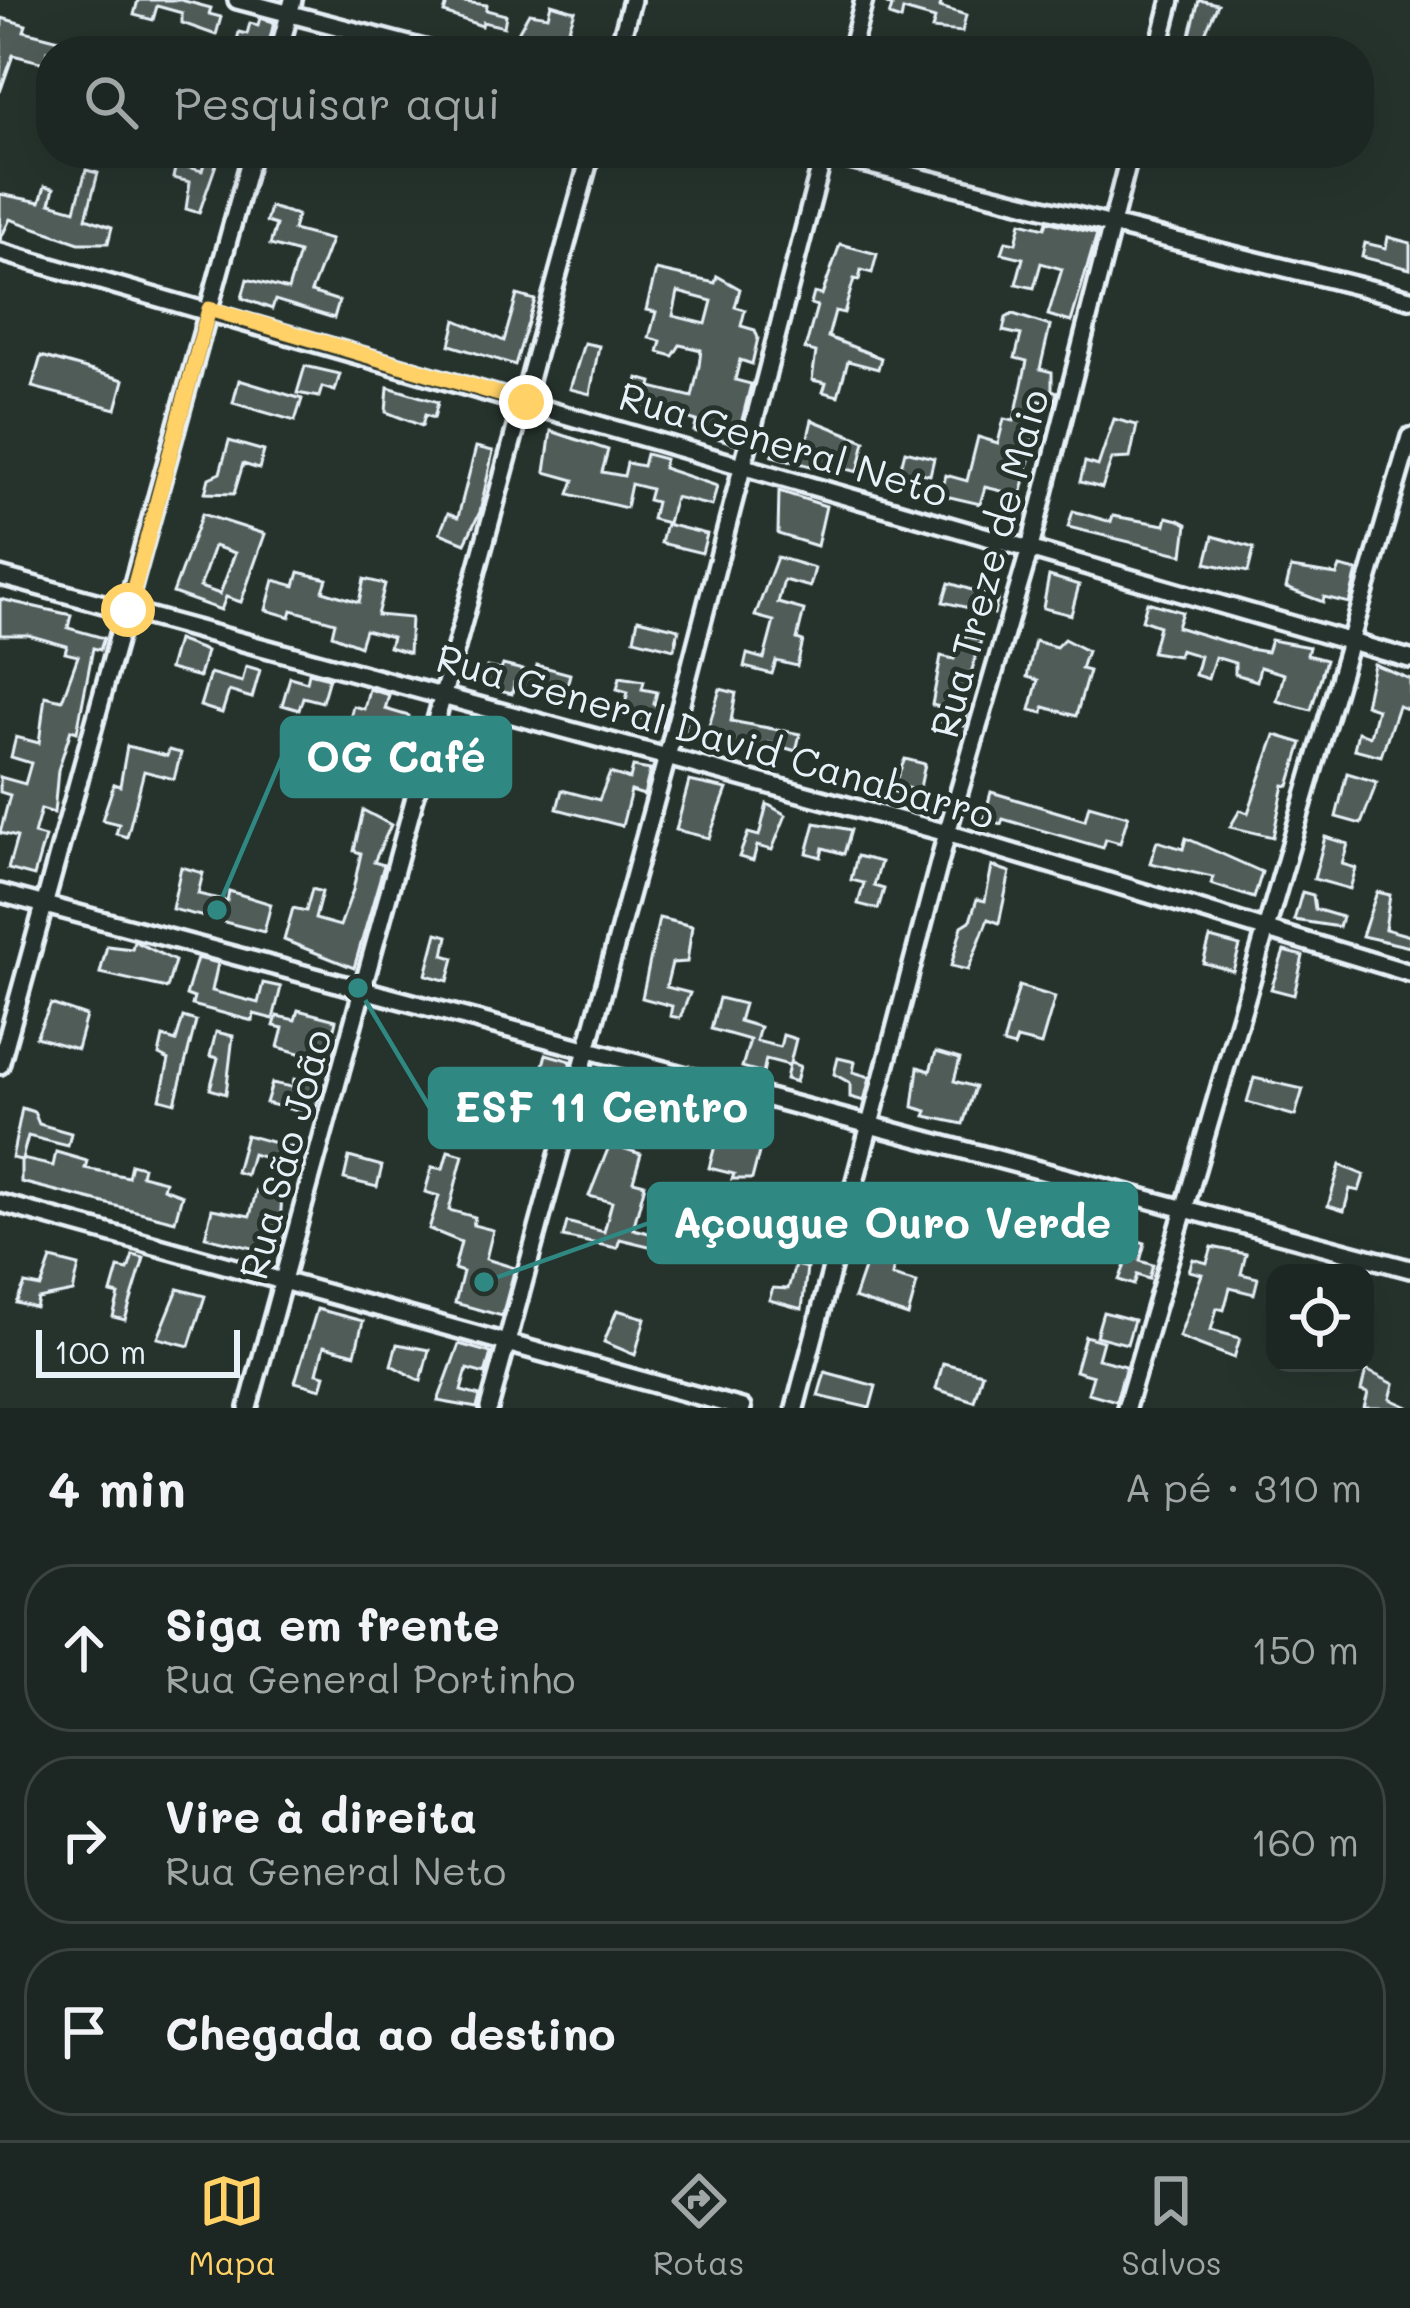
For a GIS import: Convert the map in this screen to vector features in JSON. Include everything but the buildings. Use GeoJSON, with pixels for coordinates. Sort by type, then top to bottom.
{"type":"FeatureCollection","features":[{"type":"Feature","properties":{"kind":"street"},"geometry":{"type":"LineString","coordinates":[[236,0],[291,7],[383,36]]}},
{"type":"Feature","properties":{"kind":"street"},"geometry":{"type":"LineString","coordinates":[[622,36],[632,0]]}},
{"type":"Feature","properties":{"kind":"street"},"geometry":{"type":"LineString","coordinates":[[855,36],[864,0]]}},
{"type":"Feature","properties":{"kind":"street"},"geometry":{"type":"LineString","coordinates":[[1162,36],[1171,0]]}},
{"type":"Feature","properties":{"kind":"street"},"geometry":{"type":"LineString","coordinates":[[283,36],[291,7]]}},
{"type":"Feature","properties":{"kind":"street"},"geometry":{"type":"LineString","coordinates":[[0,1065],[248,168]]}},
{"type":"Feature","properties":{"kind":"street","name":"Rua São João"},"geometry":{"type":"LineString","coordinates":[[248,1408],[587,168]]}},
{"type":"Feature","properties":{"kind":"street"},"geometry":{"type":"LineString","coordinates":[[489,1408],[667,757],[819,168]]}},
{"type":"Feature","properties":{"kind":"street"},"geometry":{"type":"LineString","coordinates":[[886,168],[1410,298]]}},
{"type":"Feature","properties":{"kind":"street","name":"Rua Treze de Maio"},"geometry":{"type":"LineString","coordinates":[[795,1408],[947,833],[1029,552],[1126,168]]}},
{"type":"Feature","properties":{"kind":"street","name":"Rua General Neto"},"geometry":{"type":"LineString","coordinates":[[0,252],[744,463],[1029,552],[1410,659]]}},
{"type":"Feature","properties":{"kind":"street"},"geometry":{"type":"LineString","coordinates":[[1126,1408],[1404,476],[1410,437]]}},
{"type":"Feature","properties":{"kind":"street","name":"Rua General David Canabarro"},"geometry":{"type":"LineString","coordinates":[[0,576],[446,693],[947,833],[1410,973]]}},
{"type":"Feature","properties":{"kind":"street"},"geometry":{"type":"LineString","coordinates":[[0,893],[1410,1269]]}},
{"type":"Feature","properties":{"kind":"street"},"geometry":{"type":"LineString","coordinates":[[0,1203],[742,1408]]}},
{"type":"Feature","properties":{"kind":"place","name":"OG Café"},"geometry":{"type":"Point","coordinates":[217,910]}},
{"type":"Feature","properties":{"kind":"place","name":"ESF 11 Centro"},"geometry":{"type":"Point","coordinates":[358,988]}},
{"type":"Feature","properties":{"kind":"place","name":"Açougue Ouro Verde"},"geometry":{"type":"Point","coordinates":[484,1282]}},
{"type":"Feature","properties":{"kind":"route"},"geometry":{"type":"LineString","coordinates":[[128,610],[209,309],[526,402]]}}]}
